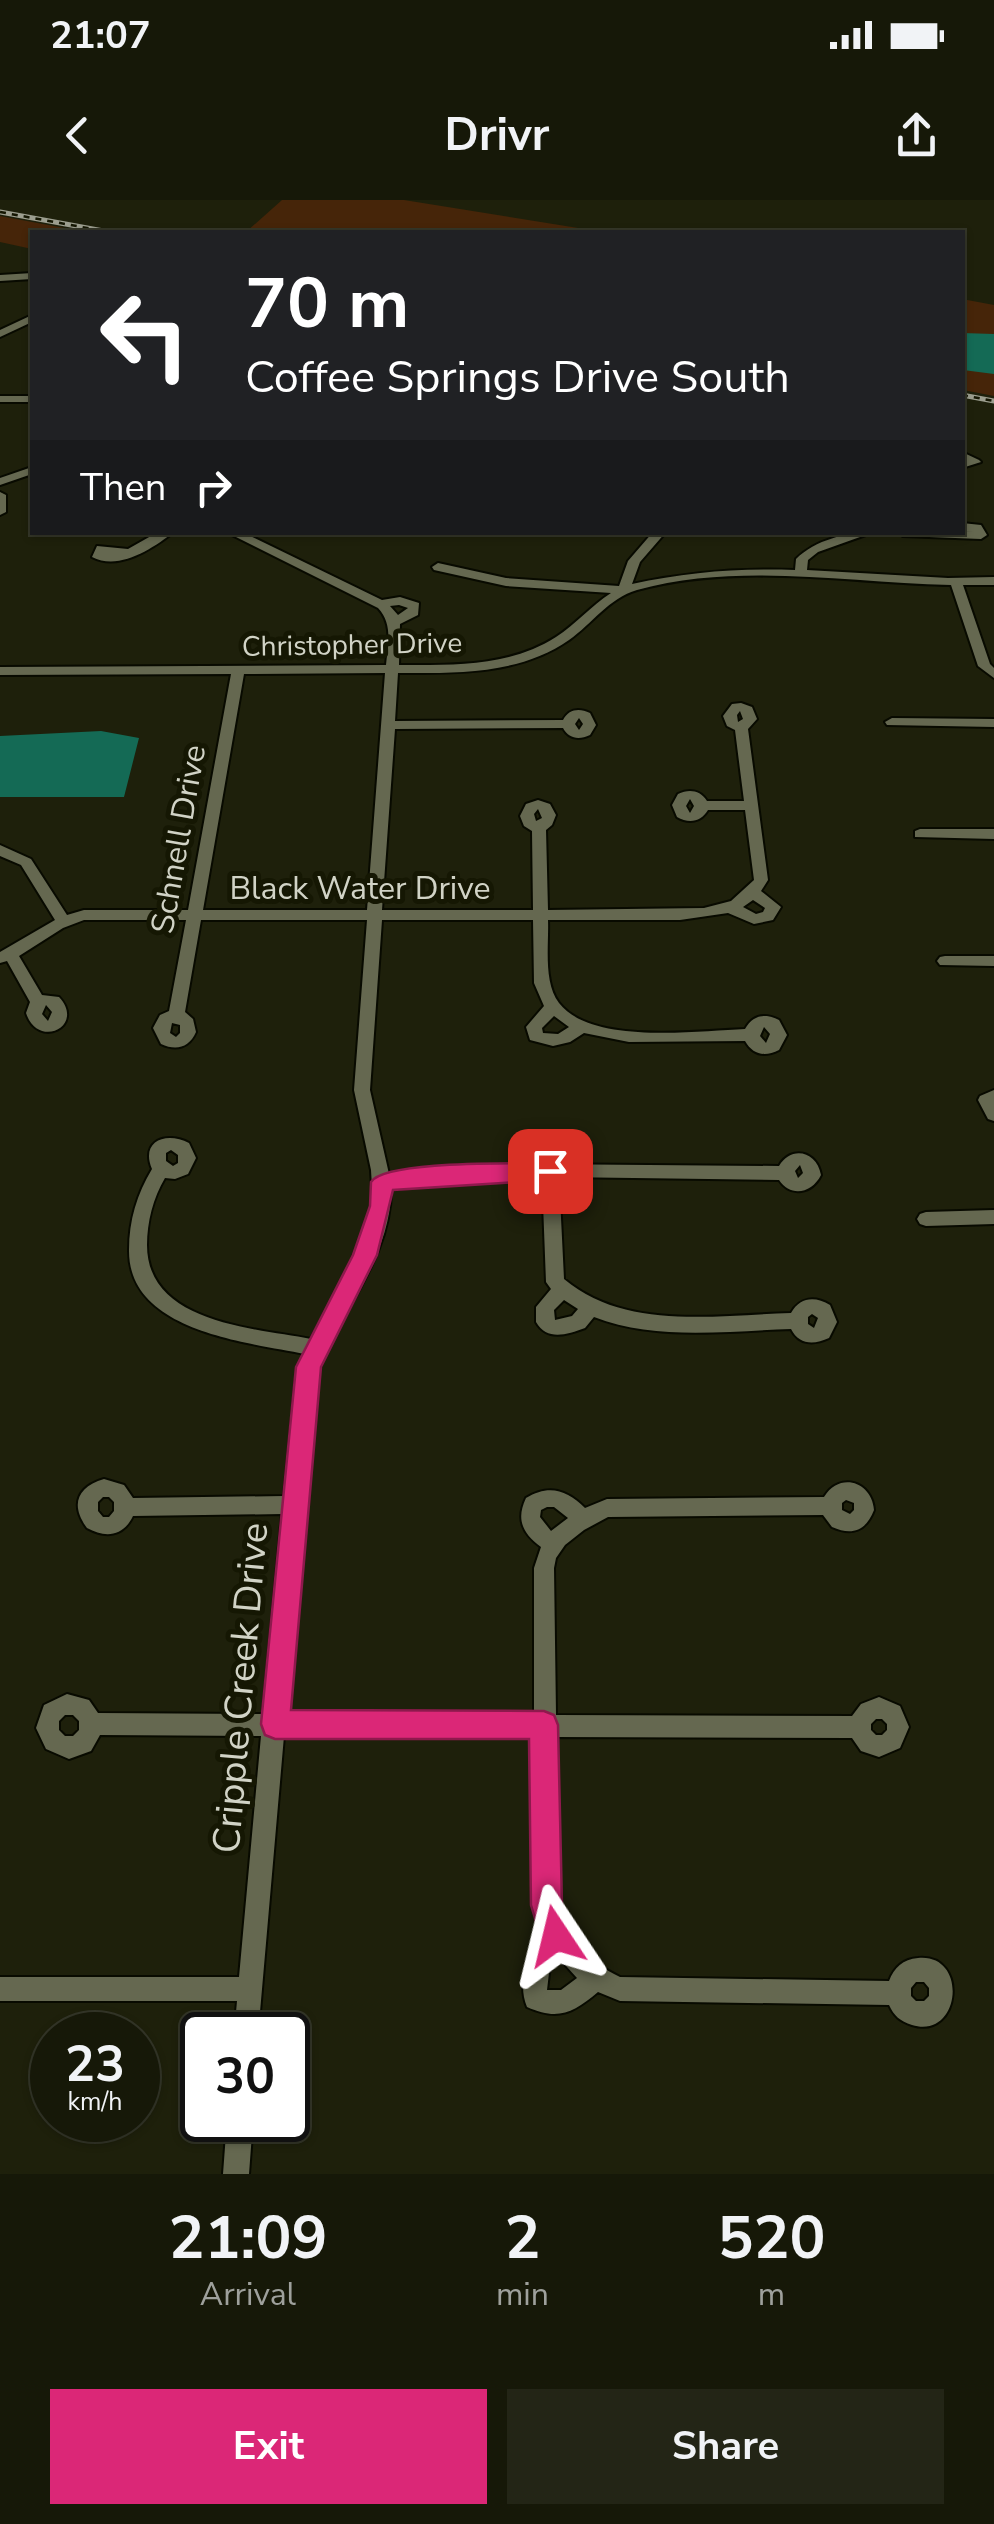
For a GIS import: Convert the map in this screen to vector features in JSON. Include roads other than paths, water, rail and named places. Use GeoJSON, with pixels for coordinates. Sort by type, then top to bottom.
{"type":"FeatureCollection","features":[{"type":"Feature","properties":{"kind":"street"},"geometry":{"type":"LineString","coordinates":[[0,278],[30,276]]}},
{"type":"Feature","properties":{"kind":"street"},"geometry":{"type":"LineString","coordinates":[[0,334],[30,319]]}},
{"type":"Feature","properties":{"kind":"street"},"geometry":{"type":"LineString","coordinates":[[0,398],[30,399]]}},
{"type":"Feature","properties":{"kind":"street"},"geometry":{"type":"LineString","coordinates":[[0,482],[30,471]]}},
{"type":"Feature","properties":{"kind":"street"},"geometry":{"type":"LineString","coordinates":[[0,495],[0,512]]}},
{"type":"Feature","properties":{"kind":"street"},"geometry":{"type":"LineString","coordinates":[[125,552],[162,535]]}},
{"type":"Feature","properties":{"kind":"street"},"geometry":{"type":"LineString","coordinates":[[238,535],[380,604],[394,623],[362,1090],[364,1118],[382,1182],[550,1171],[784,1173]]}},
{"type":"Feature","properties":{"kind":"street"},"geometry":{"type":"LineString","coordinates":[[438,566],[506,582],[624,590],[634,561],[657,535]]}},
{"type":"Feature","properties":{"kind":"street"},"geometry":{"type":"LineString","coordinates":[[801,570],[802,559],[814,549],[858,535]]}},
{"type":"Feature","properties":{"kind":"street","name":"Christopher Drive"},"geometry":{"type":"LineString","coordinates":[[0,671],[464,669],[526,656],[564,637],[624,590],[732,572],[801,570],[956,582],[994,581]]}},
{"type":"Feature","properties":{"kind":"street"},"geometry":{"type":"LineString","coordinates":[[956,582],[984,666],[994,674]]}},
{"type":"Feature","properties":{"kind":"street"},"geometry":{"type":"LineString","coordinates":[[380,604],[400,601],[415,606],[414,612],[394,623]]}},
{"type":"Feature","properties":{"kind":"street","name":"Schnell Drive"},"geometry":{"type":"LineString","coordinates":[[176,1018],[238,670]]}},
{"type":"Feature","properties":{"kind":"street"},"geometry":{"type":"LineString","coordinates":[[892,722],[994,722]]}},
{"type":"Feature","properties":{"kind":"street"},"geometry":{"type":"LineString","coordinates":[[388,725],[565,724]]}},
{"type":"Feature","properties":{"kind":"street","name":"Black Water Drive"},"geometry":{"type":"LineString","coordinates":[[6,956],[63,920],[84,916],[540,916],[680,914],[731,908],[754,893],[762,880],[741,725]]}},
{"type":"Feature","properties":{"kind":"street"},"geometry":{"type":"LineString","coordinates":[[704,806],[752,806]]}},
{"type":"Feature","properties":{"kind":"street"},"geometry":{"type":"LineString","coordinates":[[538,825],[542,983],[545,1002],[551,1009],[579,1028],[597,1034],[749,1035]]}},
{"type":"Feature","properties":{"kind":"street"},"geometry":{"type":"LineString","coordinates":[[920,834],[994,834]]}},
{"type":"Feature","properties":{"kind":"street"},"geometry":{"type":"LineString","coordinates":[[0,850],[26,862],[63,920]]}},
{"type":"Feature","properties":{"kind":"street","name":"Black Water Drive"},"geometry":{"type":"LineString","coordinates":[[731,908],[754,919],[768,916],[771,904],[754,893]]}},
{"type":"Feature","properties":{"kind":"street"},"geometry":{"type":"LineString","coordinates":[[6,956],[39,1004]]}},
{"type":"Feature","properties":{"kind":"street"},"geometry":{"type":"LineString","coordinates":[[945,961],[994,961]]}},
{"type":"Feature","properties":{"kind":"street"},"geometry":{"type":"LineString","coordinates":[[551,1009],[534,1027],[536,1036],[548,1042],[569,1036],[579,1028]]}},
{"type":"Feature","properties":{"kind":"street"},"geometry":{"type":"LineString","coordinates":[[994,1096],[986,1100],[994,1115]]}},
{"type":"Feature","properties":{"kind":"street"},"geometry":{"type":"LineString","coordinates":[[162,1169],[146,1191],[136,1244],[143,1282],[151,1295],[184,1317],[316,1348]]}},
{"type":"Feature","properties":{"kind":"street"},"geometry":{"type":"LineString","coordinates":[[550,1171],[556,1282],[588,1310],[625,1320],[797,1321]]}},
{"type":"Feature","properties":{"kind":"street","name":"Cripple Creek Drive"},"geometry":{"type":"LineString","coordinates":[[248,2012],[306,1379],[316,1348],[365,1255],[381,1206],[382,1182]]}},
{"type":"Feature","properties":{"kind":"street"},"geometry":{"type":"LineString","coordinates":[[926,1218],[994,1217]]}},
{"type":"Feature","properties":{"kind":"street"},"geometry":{"type":"LineString","coordinates":[[562,1290],[544,1306],[546,1322],[552,1328],[578,1323],[588,1310]]}},
{"type":"Feature","properties":{"kind":"street"},"geometry":{"type":"LineString","coordinates":[[554,1544],[532,1527],[528,1518],[532,1504],[544,1497],[562,1500],[582,1519]]}},
{"type":"Feature","properties":{"kind":"street"},"geometry":{"type":"LineString","coordinates":[[126,1507],[293,1505]]}},
{"type":"Feature","properties":{"kind":"street"},"geometry":{"type":"LineString","coordinates":[[830,1506],[607,1508],[582,1519],[554,1544],[544,1568],[547,1905],[556,1936],[573,1961],[594,1979],[620,1989],[899,1993]]}},
{"type":"Feature","properties":{"kind":"street"},"geometry":{"type":"LineString","coordinates":[[91,1724],[860,1726]]}},
{"type":"Feature","properties":{"kind":"street"},"geometry":{"type":"LineString","coordinates":[[556,1936],[538,1965],[533,1982],[536,1998],[548,2005],[562,2003],[594,1979]]}},
{"type":"Feature","properties":{"kind":"street"},"geometry":{"type":"LineString","coordinates":[[0,1989],[250,1988]]}},
{"type":"Feature","properties":{"kind":"street"},"geometry":{"type":"LineString","coordinates":[[236,2174],[238,2142]]}},
{"type":"Feature","properties":{"kind":"water"},"geometry":{"type":"Polygon","coordinates":[[[965,333],[994,334],[994,374],[965,370],[965,333]]]}},
{"type":"Feature","properties":{"kind":"water"},"geometry":{"type":"Polygon","coordinates":[[[101,731],[139,738],[124,797],[0,797],[0,736],[101,731]]]}},
{"type":"Feature","properties":{"kind":"railway"},"geometry":{"type":"LineString","coordinates":[[0,212],[98,230]]}},
{"type":"Feature","properties":{"kind":"railway"},"geometry":{"type":"LineString","coordinates":[[965,396],[994,401]]}}]}
